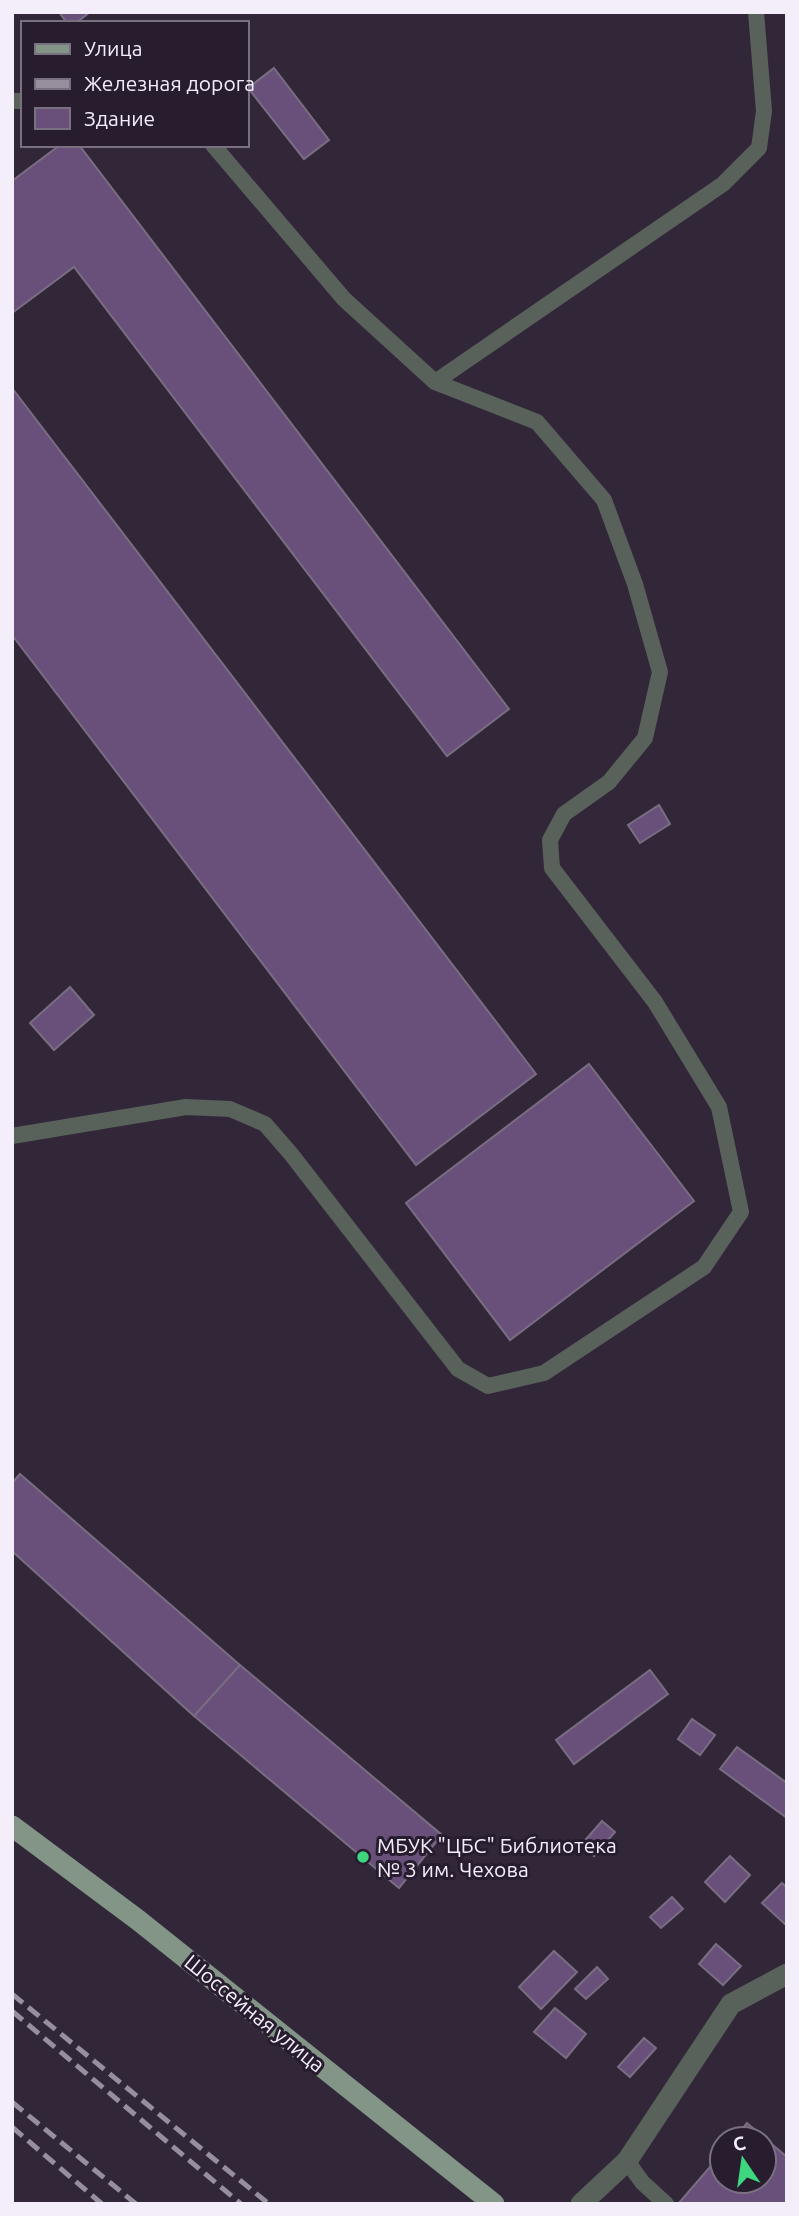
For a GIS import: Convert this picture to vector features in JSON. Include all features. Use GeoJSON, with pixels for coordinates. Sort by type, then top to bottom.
{"type":"FeatureCollection","features":[{"type":"Feature","properties":{"kind":"main road","name":"Шоссейная улица"},"geometry":{"type":"LineString","coordinates":[[12,1826],[138,1920],[494,2204]]}},
{"type":"Feature","properties":{"kind":"street"},"geometry":{"type":"LineString","coordinates":[[581,2204],[627,2161],[732,2004],[787,1974]]}},
{"type":"Feature","properties":{"kind":"lane"},"geometry":{"type":"LineString","coordinates":[[435,382],[723,184],[760,148],[764,110],[756,12]]}},
{"type":"Feature","properties":{"kind":"lane"},"geometry":{"type":"LineString","coordinates":[[12,1136],[186,1107],[230,1109],[265,1124],[458,1369],[488,1386],[544,1373],[704,1267],[741,1212],[719,1107],[655,1002],[552,868],[550,840],[564,814],[609,782],[645,738],[660,672],[635,584],[604,500],[537,422],[435,382],[344,299],[215,147]]}},
{"type":"Feature","properties":{"kind":"lane"},"geometry":{"type":"LineString","coordinates":[[627,2161],[642,2182],[666,2204]]}},
{"type":"Feature","properties":{"kind":"building"},"geometry":{"type":"Polygon","coordinates":[[[59,12],[90,12],[79,21],[66,21],[59,12]]]}},
{"type":"Feature","properties":{"kind":"building"},"geometry":{"type":"Polygon","coordinates":[[[274,68],[329,140],[304,159],[248,88],[274,68]]]}},
{"type":"Feature","properties":{"kind":"building"},"geometry":{"type":"Polygon","coordinates":[[[57,147],[81,147],[509,709],[447,756],[74,267],[12,313],[12,181],[57,147]]]}},
{"type":"Feature","properties":{"kind":"building"},"geometry":{"type":"Polygon","coordinates":[[[12,388],[536,1074],[416,1165],[12,635],[12,388]]]}},
{"type":"Feature","properties":{"kind":"building"},"geometry":{"type":"Polygon","coordinates":[[[659,805],[670,824],[640,843],[628,825],[659,805]]]}},
{"type":"Feature","properties":{"kind":"building"},"geometry":{"type":"Polygon","coordinates":[[[70,987],[94,1015],[54,1050],[30,1023],[70,987]]]}},
{"type":"Feature","properties":{"kind":"building"},"geometry":{"type":"Polygon","coordinates":[[[589,1064],[694,1201],[510,1340],[406,1203],[589,1064]]]}},
{"type":"Feature","properties":{"kind":"building"},"geometry":{"type":"Polygon","coordinates":[[[20,1474],[240,1665],[194,1716],[12,1551],[12,1483],[20,1474]]]}},
{"type":"Feature","properties":{"kind":"building"},"geometry":{"type":"Polygon","coordinates":[[[240,1665],[442,1835],[399,1888],[194,1716],[240,1665]]]}},
{"type":"Feature","properties":{"kind":"building"},"geometry":{"type":"Polygon","coordinates":[[[650,1670],[668,1694],[574,1764],[556,1740],[650,1670]]]}},
{"type":"Feature","properties":{"kind":"building"},"geometry":{"type":"Polygon","coordinates":[[[692,1719],[715,1735],[700,1755],[678,1739],[692,1719]]]}},
{"type":"Feature","properties":{"kind":"building"},"geometry":{"type":"Polygon","coordinates":[[[737,1747],[787,1783],[787,1818],[720,1769],[737,1747]]]}},
{"type":"Feature","properties":{"kind":"building"},"geometry":{"type":"Polygon","coordinates":[[[602,1821],[615,1832],[594,1856],[581,1845],[602,1821]]]}},
{"type":"Feature","properties":{"kind":"building"},"geometry":{"type":"Polygon","coordinates":[[[730,1856],[750,1875],[725,1902],[705,1882],[730,1856]]]}},
{"type":"Feature","properties":{"kind":"building"},"geometry":{"type":"Polygon","coordinates":[[[782,1883],[787,1888],[787,1926],[762,1903],[782,1883]]]}},
{"type":"Feature","properties":{"kind":"building"},"geometry":{"type":"Polygon","coordinates":[[[672,1897],[683,1909],[661,1928],[650,1917],[672,1897]]]}},
{"type":"Feature","properties":{"kind":"building"},"geometry":{"type":"Polygon","coordinates":[[[716,1944],[741,1966],[723,1985],[699,1964],[716,1944]]]}},
{"type":"Feature","properties":{"kind":"building"},"geometry":{"type":"Polygon","coordinates":[[[554,1951],[577,1972],[541,2009],[519,1987],[554,1951]]]}},
{"type":"Feature","properties":{"kind":"building"},"geometry":{"type":"Polygon","coordinates":[[[597,1967],[608,1979],[586,1999],[575,1989],[597,1967]]]}},
{"type":"Feature","properties":{"kind":"building"},"geometry":{"type":"Polygon","coordinates":[[[555,2008],[586,2034],[566,2058],[534,2032],[555,2008]]]}},
{"type":"Feature","properties":{"kind":"building"},"geometry":{"type":"Polygon","coordinates":[[[644,2038],[656,2048],[630,2077],[618,2067],[644,2038]]]}},
{"type":"Feature","properties":{"kind":"building"},"geometry":{"type":"Polygon","coordinates":[[[778,2149],[787,2157],[787,2204],[678,2204],[708,2169],[708,2195],[778,2195],[778,2149]]]}},
{"type":"Feature","properties":{"kind":"railway"},"geometry":{"type":"LineString","coordinates":[[12,1994],[269,2204]]}},
{"type":"Feature","properties":{"kind":"railway"},"geometry":{"type":"LineString","coordinates":[[12,2011],[241,2204]]}},
{"type":"Feature","properties":{"kind":"railway"},"geometry":{"type":"LineString","coordinates":[[12,2102],[136,2204]]}},
{"type":"Feature","properties":{"kind":"railway"},"geometry":{"type":"LineString","coordinates":[[12,2127],[102,2204]]}},
{"type":"Feature","properties":{"kind":"place","name":"МБУК \"ЦБС\" Библиотека № 3 им. Чехова"},"geometry":{"type":"Point","coordinates":[363,1857]}}]}
